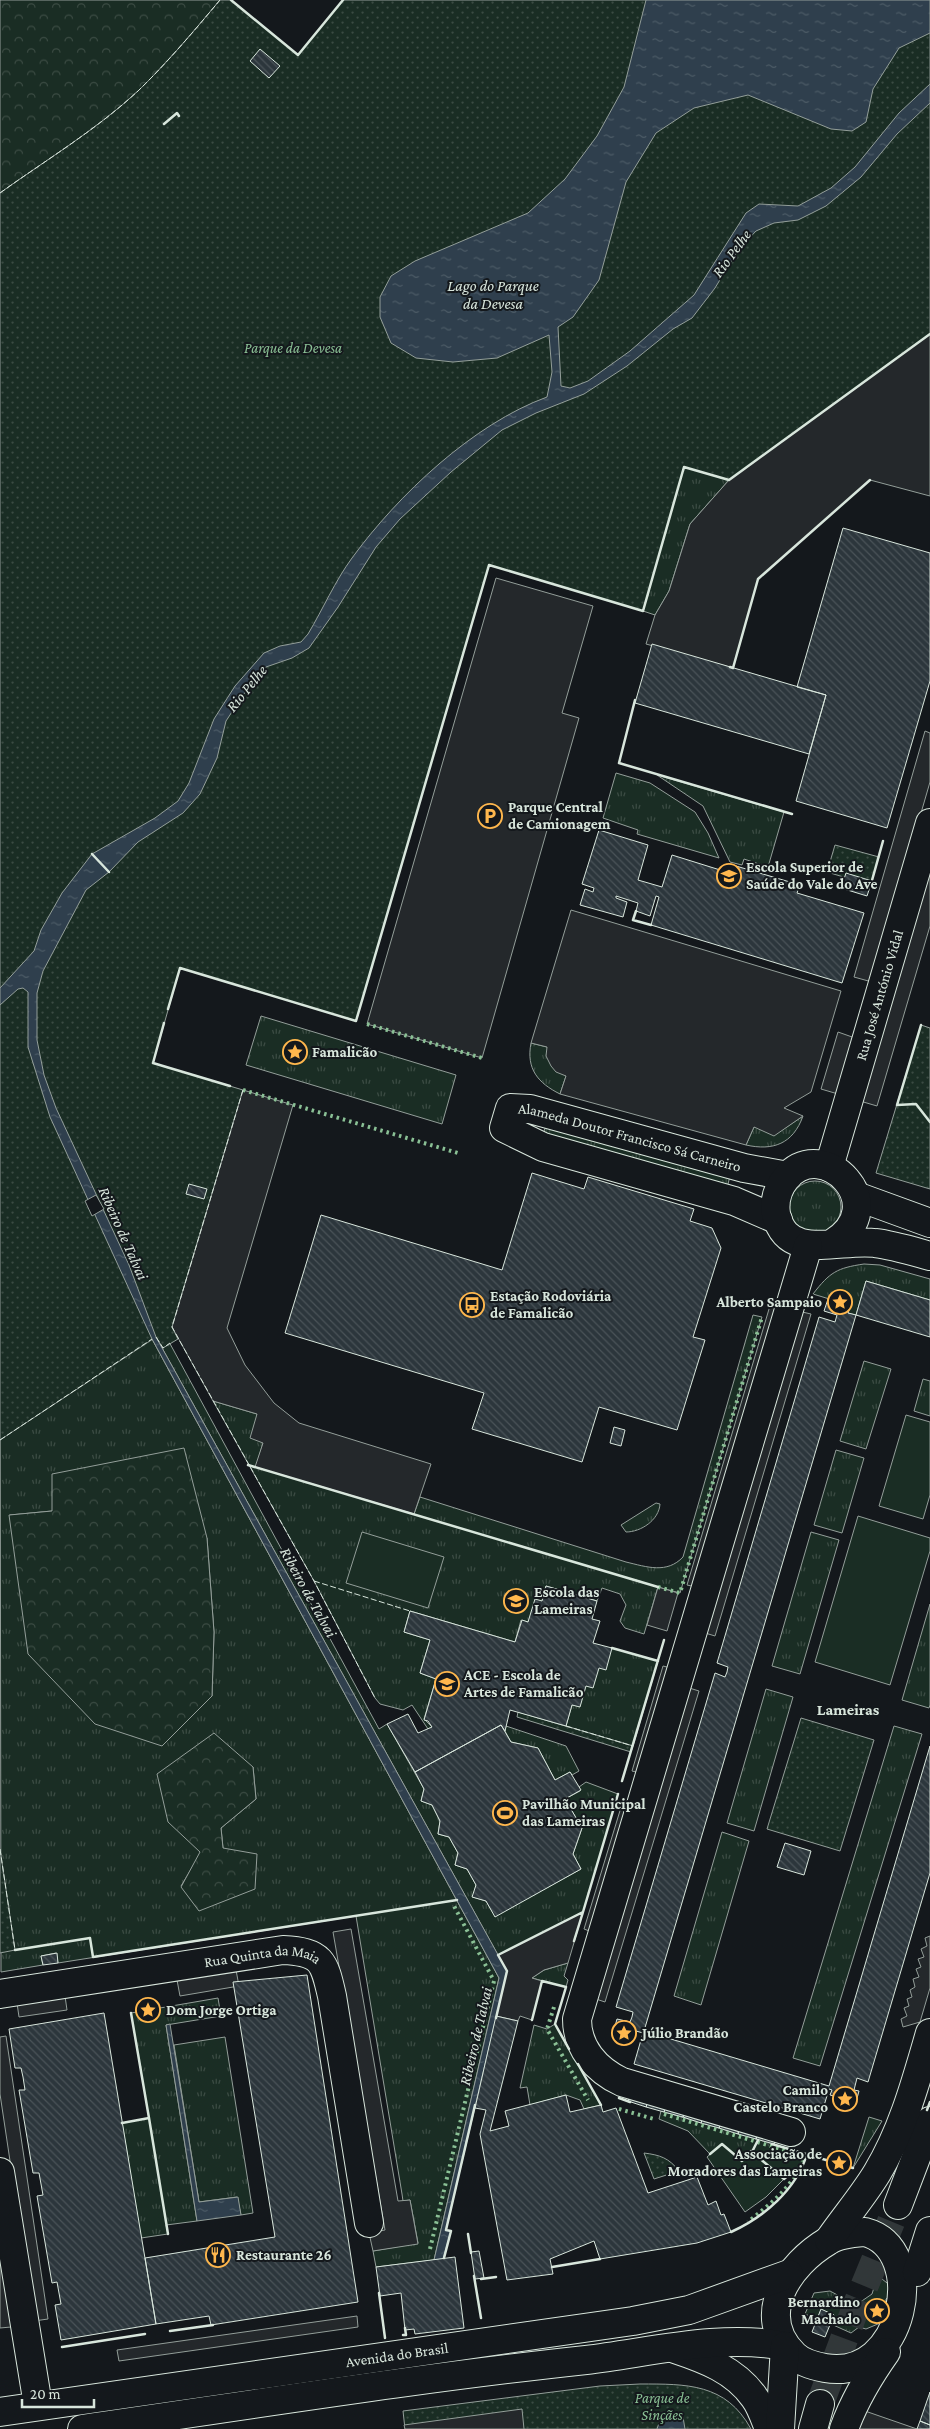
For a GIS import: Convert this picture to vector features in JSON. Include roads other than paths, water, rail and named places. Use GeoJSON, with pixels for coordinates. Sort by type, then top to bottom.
{"type":"FeatureCollection","features":[{"type":"Feature","properties":{"kind":"street","name":"Rua José António Vidal"},"geometry":{"type":"LineString","coordinates":[[829,1167],[930,823]]}},
{"type":"Feature","properties":{"kind":"street","name":"Alameda Doutor Francisco Sá Carneiro"},"geometry":{"type":"LineString","coordinates":[[788,1176],[744,1168],[530,1109],[510,1108],[504,1128],[543,1147],[734,1201],[778,1220],[790,1236],[821,1244]]}},
{"type":"Feature","properties":{"kind":"street"},"geometry":{"type":"LineString","coordinates":[[778,1220],[776,1201],[778,1192],[788,1176],[800,1168],[815,1165],[829,1167],[841,1173],[850,1183],[856,1196],[855,1218],[851,1228],[821,1244],[577,2019],[577,2033],[589,2058],[608,2076],[622,2082],[791,2132]]}},
{"type":"Feature","properties":{"kind":"street"},"geometry":{"type":"LineString","coordinates":[[856,1196],[930,1223]]}},
{"type":"Feature","properties":{"kind":"street"},"geometry":{"type":"LineString","coordinates":[[821,1244],[874,1243],[930,1256]]}},
{"type":"Feature","properties":{"kind":"street","name":"Rua Quinta da Maia"},"geometry":{"type":"LineString","coordinates":[[0,1994],[283,1950],[304,1951],[317,1958],[326,1970],[332,1996],[369,2223]]}},
{"type":"Feature","properties":{"kind":"street"},"geometry":{"type":"LineString","coordinates":[[930,2032],[903,2121],[889,2149],[865,2190],[829,2240],[809,2254],[789,2274],[777,2302],[775,2318],[778,2334],[785,2346],[796,2357],[812,2365],[828,2368],[845,2368],[862,2364],[889,2347],[916,2322],[930,2232]]}},
{"type":"Feature","properties":{"kind":"street"},"geometry":{"type":"LineString","coordinates":[[930,2121],[905,2208],[930,2164]]}},
{"type":"Feature","properties":{"kind":"street"},"geometry":{"type":"LineString","coordinates":[[0,2172],[38,2406]]}},
{"type":"Feature","properties":{"kind":"street"},"geometry":{"type":"LineString","coordinates":[[829,2240],[865,2232],[882,2235],[898,2244],[923,2273]]}},
{"type":"Feature","properties":{"kind":"street","name":"Avenida do Brasil"},"geometry":{"type":"LineString","coordinates":[[0,2412],[633,2321],[689,2310],[789,2274]]}},
{"type":"Feature","properties":{"kind":"street","name":"Avenida do Brasil"},"geometry":{"type":"LineString","coordinates":[[82,2429],[526,2366],[674,2349],[725,2341],[762,2342],[785,2346]]}},
{"type":"Feature","properties":{"kind":"street"},"geometry":{"type":"LineString","coordinates":[[780,2429],[784,2396],[785,2346]]}},
{"type":"Feature","properties":{"kind":"street"},"geometry":{"type":"LineString","coordinates":[[828,2420],[850,2410],[889,2347]]}},
{"type":"Feature","properties":{"kind":"street"},"geometry":{"type":"LineString","coordinates":[[674,2349],[720,2367],[739,2380],[755,2398],[770,2429]]}},
{"type":"Feature","properties":{"kind":"water","name":"Lago do Parque da Devesa"},"geometry":{"type":"Polygon","coordinates":[[[646,0],[930,0],[930,33],[899,48],[873,89],[866,122],[852,131],[831,129],[748,95],[694,108],[656,133],[626,182],[599,280],[573,317],[558,327],[561,386],[570,388],[588,381],[630,351],[694,295],[746,213],[759,204],[798,206],[831,188],[855,167],[899,113],[930,84],[930,103],[897,134],[861,177],[826,206],[798,220],[774,223],[756,231],[738,250],[715,288],[692,318],[673,329],[627,366],[584,394],[536,413],[502,430],[451,472],[400,519],[376,547],[338,607],[309,648],[292,658],[266,667],[243,695],[226,721],[217,758],[200,794],[183,813],[138,842],[109,872],[86,890],[43,971],[37,993],[37,1040],[44,1075],[56,1108],[129,1265],[156,1337],[507,1971],[446,2230],[451,2231],[443,2259],[434,2260],[499,1978],[152,1339],[50,1117],[28,1047],[28,992],[23,988],[18,989],[0,1005],[0,988],[34,951],[41,930],[62,893],[92,854],[155,818],[178,801],[189,783],[214,719],[235,686],[264,653],[280,646],[301,642],[308,634],[352,558],[391,510],[414,486],[465,443],[519,409],[547,397],[552,372],[549,335],[497,358],[453,362],[416,358],[391,343],[380,317],[380,297],[391,276],[415,261],[528,213],[565,179],[597,136],[624,87],[646,0]]]}},
{"type":"Feature","properties":{"kind":"water"},"geometry":{"type":"Polygon","coordinates":[[[170,2024],[199,2202],[238,2197],[241,2215],[197,2221],[166,2025],[170,2024]]]}},
{"type":"Feature","properties":{"kind":"water"},"geometry":{"type":"Polygon","coordinates":[[[661,2417],[683,2417],[685,2429],[657,2429],[661,2417]]]}},
{"type":"Feature","properties":{"kind":"tunnel"},"geometry":{"type":"LineString","coordinates":[[820,2404],[857,2304],[898,2205]]}},
{"type":"Feature","properties":{"kind":"place","name":"Parque Central de Camionagem"},"geometry":{"type":"Point","coordinates":[490,816]}},
{"type":"Feature","properties":{"kind":"place","name":"Escola Superior de Saúde do Vale do Ave"},"geometry":{"type":"Point","coordinates":[729,876]}},
{"type":"Feature","properties":{"kind":"place","name":"Famalicão"},"geometry":{"type":"Point","coordinates":[295,1052]}},
{"type":"Feature","properties":{"kind":"place","name":"Alberto Sampaio"},"geometry":{"type":"Point","coordinates":[840,1302]}},
{"type":"Feature","properties":{"kind":"place","name":"Estação Rodoviária de Famalicão"},"geometry":{"type":"Point","coordinates":[472,1305]}},
{"type":"Feature","properties":{"kind":"place","name":"Escola das Lameiras"},"geometry":{"type":"Point","coordinates":[516,1601]}},
{"type":"Feature","properties":{"kind":"place","name":"ACE - Escola de Artes de Famalicão"},"geometry":{"type":"Point","coordinates":[447,1684]}},
{"type":"Feature","properties":{"kind":"place","name":"Pavilhão Municipal das Lameiras"},"geometry":{"type":"Point","coordinates":[505,1813]}},
{"type":"Feature","properties":{"kind":"place","name":"Dom Jorge Ortiga"},"geometry":{"type":"Point","coordinates":[148,2010]}},
{"type":"Feature","properties":{"kind":"place","name":"Júlio Brandão"},"geometry":{"type":"Point","coordinates":[624,2033]}},
{"type":"Feature","properties":{"kind":"place","name":"Camilo Castelo Branco"},"geometry":{"type":"Point","coordinates":[845,2099]}},
{"type":"Feature","properties":{"kind":"place","name":"Associação de Moradores das Lameiras"},"geometry":{"type":"Point","coordinates":[839,2163]}},
{"type":"Feature","properties":{"kind":"place","name":"Restaurante 26"},"geometry":{"type":"Point","coordinates":[218,2255]}},
{"type":"Feature","properties":{"kind":"place","name":"Bernardino Machado"},"geometry":{"type":"Point","coordinates":[877,2311]}},
{"type":"Feature","properties":{"kind":"district","name":"Lameiras"},"geometry":{"type":"Point","coordinates":[848,1709]}},
{"type":"Feature","properties":{"kind":"water label","name":"Rio Pelhe"},"geometry":{"type":"Point","coordinates":[731,253]}},
{"type":"Feature","properties":{"kind":"water label","name":"Rio Pelhe"},"geometry":{"type":"Point","coordinates":[246,688]}},
{"type":"Feature","properties":{"kind":"water label","name":"Ribeiro de Talvai"},"geometry":{"type":"Point","coordinates":[124,1233]}},
{"type":"Feature","properties":{"kind":"water label","name":"Ribeiro de Talvai"},"geometry":{"type":"Point","coordinates":[309,1592]}},
{"type":"Feature","properties":{"kind":"water label","name":"Ribeiro de Talvai"},"geometry":{"type":"Point","coordinates":[475,2036]}},
{"type":"Feature","properties":{"kind":"park label","name":"Parque da Devesa"},"geometry":{"type":"Point","coordinates":[293,348]}},
{"type":"Feature","properties":{"kind":"park label","name":"Parque de Sinçães"},"geometry":{"type":"Point","coordinates":[662,2406]}}]}
